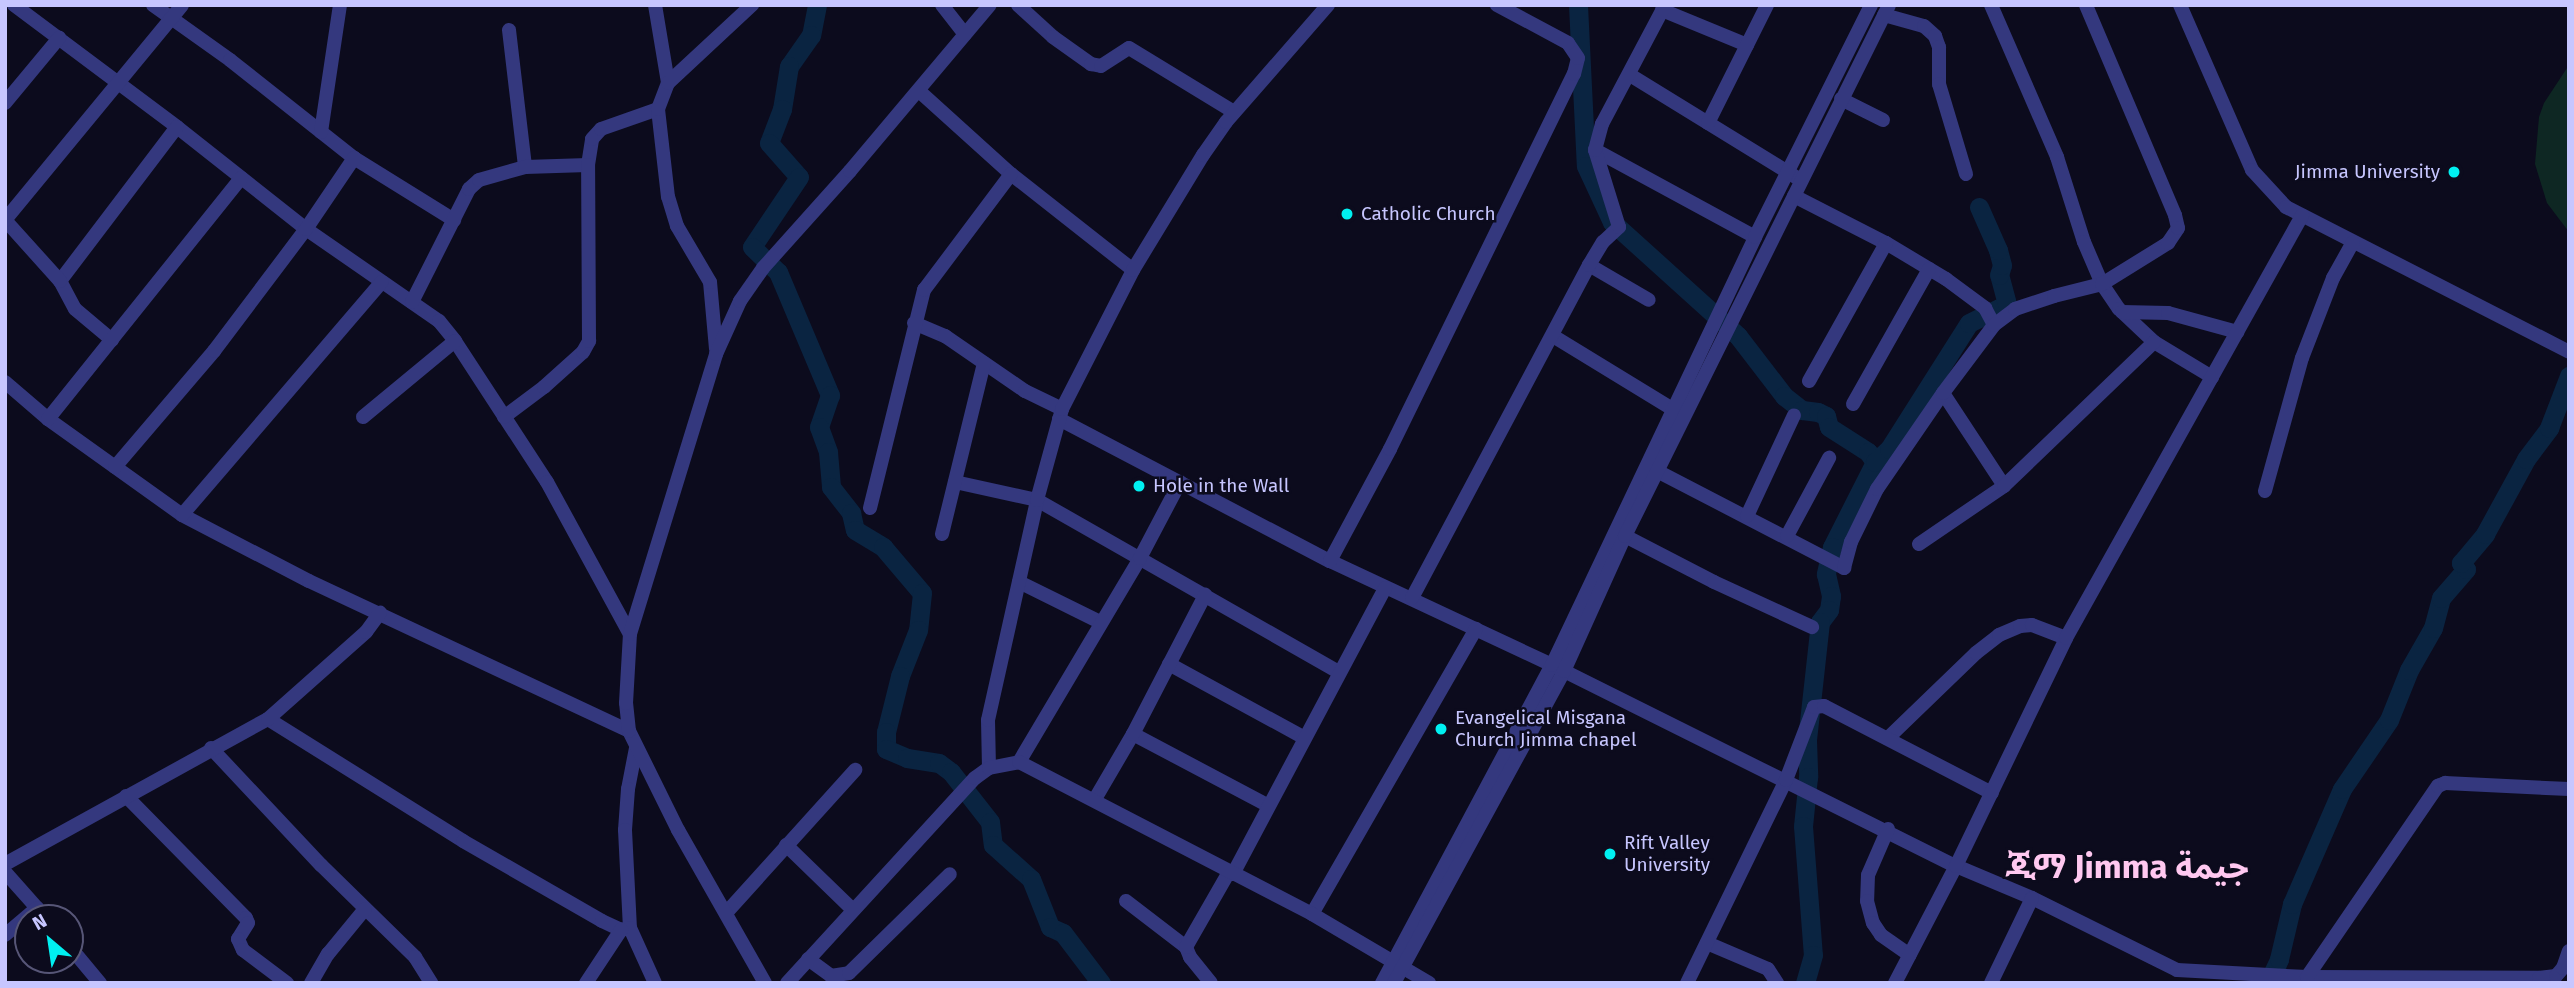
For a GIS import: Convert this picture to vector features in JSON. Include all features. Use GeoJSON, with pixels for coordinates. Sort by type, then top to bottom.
{"type":"FeatureCollection","features":[{"type":"Feature","properties":{"kind":"street"},"geometry":{"type":"LineString","coordinates":[[14,5],[177,127],[306,229],[439,321],[455,341],[547,482],[631,634]]}},
{"type":"Feature","properties":{"kind":"street"},"geometry":{"type":"LineString","coordinates":[[153,5],[230,60],[354,158],[454,219]]}},
{"type":"Feature","properties":{"kind":"street"},"geometry":{"type":"LineString","coordinates":[[112,340],[75,309],[60,282],[5,220],[120,84],[182,5]]}},
{"type":"Feature","properties":{"kind":"street"},"geometry":{"type":"LineString","coordinates":[[321,132],[340,5]]}},
{"type":"Feature","properties":{"kind":"street"},"geometry":{"type":"LineString","coordinates":[[655,5],[668,83]]}},
{"type":"Feature","properties":{"kind":"street"},"geometry":{"type":"LineString","coordinates":[[716,354],[710,282],[677,226],[668,197],[658,109],[668,83],[752,5]]}},
{"type":"Feature","properties":{"kind":"street"},"geometry":{"type":"LineString","coordinates":[[942,5],[965,34]]}},
{"type":"Feature","properties":{"kind":"street"},"geometry":{"type":"LineString","coordinates":[[765,983],[629,731],[626,703],[631,634],[716,354],[740,301],[763,268],[919,91],[990,5]]}},
{"type":"Feature","properties":{"kind":"street"},"geometry":{"type":"LineString","coordinates":[[1018,5],[1053,37],[1091,64],[1101,66],[1129,48],[1234,112]]}},
{"type":"Feature","properties":{"kind":"street"},"geometry":{"type":"LineString","coordinates":[[989,768],[988,720],[1037,500],[1060,414],[1133,270],[1203,155],[1234,112],[1328,5]]}},
{"type":"Feature","properties":{"kind":"street"},"geometry":{"type":"LineString","coordinates":[[1330,561],[1426,376],[1574,74],[1577,58],[1569,43],[1497,5]]}},
{"type":"Feature","properties":{"kind":"street"},"geometry":{"type":"LineString","coordinates":[[1707,123],[1767,5]]}},
{"type":"Feature","properties":{"kind":"street"},"geometry":{"type":"LineString","coordinates":[[1382,983],[1397,965],[1558,668],[1625,536],[1657,471],[1679,413],[1794,196],[1796,177],[1871,5]]}},
{"type":"Feature","properties":{"kind":"street"},"geometry":{"type":"LineString","coordinates":[[1991,5],[2057,157],[2084,242],[2102,284],[2122,312],[2154,342],[2212,377]]}},
{"type":"Feature","properties":{"kind":"street"},"geometry":{"type":"LineString","coordinates":[[1657,471],[1787,536],[1844,568],[1851,542],[1877,489],[1994,325],[2015,309],[2102,284],[2168,243],[2178,228],[2175,215],[2086,5]]}},
{"type":"Feature","properties":{"kind":"street"},"geometry":{"type":"LineString","coordinates":[[2180,5],[2252,170],[2272,194],[2302,216],[2569,352]]}},
{"type":"Feature","properties":{"kind":"street"},"geometry":{"type":"LineString","coordinates":[[1412,598],[1589,265],[1603,242],[1619,227],[1595,150],[1602,124],[1664,7],[1747,46]]}},
{"type":"Feature","properties":{"kind":"street"},"geometry":{"type":"LineString","coordinates":[[1558,668],[1679,413],[1755,237],[1796,177],[1841,99],[1886,10],[1924,26],[1935,36],[1939,47],[1939,84],[1966,174]]}},
{"type":"Feature","properties":{"kind":"street"},"geometry":{"type":"LineString","coordinates":[[509,30],[525,167]]}},
{"type":"Feature","properties":{"kind":"street"},"geometry":{"type":"LineString","coordinates":[[5,103],[59,38]]}},
{"type":"Feature","properties":{"kind":"street"},"geometry":{"type":"LineString","coordinates":[[1630,75],[1796,177]]}},
{"type":"Feature","properties":{"kind":"street"},"geometry":{"type":"LineString","coordinates":[[919,91],[1012,174],[1133,270]]}},
{"type":"Feature","properties":{"kind":"street"},"geometry":{"type":"LineString","coordinates":[[1841,99],[1883,120]]}},
{"type":"Feature","properties":{"kind":"street"},"geometry":{"type":"LineString","coordinates":[[504,417],[573,361],[589,341],[588,165],[592,139],[601,129],[658,109]]}},
{"type":"Feature","properties":{"kind":"street"},"geometry":{"type":"LineString","coordinates":[[60,282],[177,127]]}},
{"type":"Feature","properties":{"kind":"street"},"geometry":{"type":"LineString","coordinates":[[1595,150],[1755,237]]}},
{"type":"Feature","properties":{"kind":"street"},"geometry":{"type":"LineString","coordinates":[[116,467],[214,351],[306,229],[354,158]]}},
{"type":"Feature","properties":{"kind":"street"},"geometry":{"type":"LineString","coordinates":[[412,302],[469,189],[478,180],[525,167],[588,165]]}},
{"type":"Feature","properties":{"kind":"street"},"geometry":{"type":"LineString","coordinates":[[870,508],[897,408],[914,323],[924,290],[1012,174]]}},
{"type":"Feature","properties":{"kind":"street"},"geometry":{"type":"LineString","coordinates":[[48,419],[242,178]]}},
{"type":"Feature","properties":{"kind":"street"},"geometry":{"type":"LineString","coordinates":[[1794,196],[1886,243],[1929,269],[1985,308],[1994,325]]}},
{"type":"Feature","properties":{"kind":"street"},"geometry":{"type":"LineString","coordinates":[[1895,983],[1956,866],[2066,638],[2302,216]]}},
{"type":"Feature","properties":{"kind":"street"},"geometry":{"type":"LineString","coordinates":[[2265,491],[2302,358],[2333,278],[2353,242]]}},
{"type":"Feature","properties":{"kind":"street"},"geometry":{"type":"LineString","coordinates":[[1808,381],[1886,243]]}},
{"type":"Feature","properties":{"kind":"street"},"geometry":{"type":"LineString","coordinates":[[1589,265],[1648,300]]}},
{"type":"Feature","properties":{"kind":"street"},"geometry":{"type":"LineString","coordinates":[[1853,404],[1929,269]]}},
{"type":"Feature","properties":{"kind":"street"},"geometry":{"type":"LineString","coordinates":[[182,515],[382,282]]}},
{"type":"Feature","properties":{"kind":"street"},"geometry":{"type":"LineString","coordinates":[[2122,312],[2168,313],[2237,332]]}},
{"type":"Feature","properties":{"kind":"street"},"geometry":{"type":"LineString","coordinates":[[914,323],[945,336],[1060,414],[1180,482],[1330,561],[1558,668],[1888,829],[1956,866],[2032,898],[2174,976],[2263,974],[2315,979],[2558,980],[2569,951]]}},
{"type":"Feature","properties":{"kind":"street"},"geometry":{"type":"LineString","coordinates":[[1553,336],[1679,413]]}},
{"type":"Feature","properties":{"kind":"street"},"geometry":{"type":"LineString","coordinates":[[363,417],[455,341]]}},
{"type":"Feature","properties":{"kind":"street"},"geometry":{"type":"LineString","coordinates":[[1919,544],[2004,486],[2154,342]]}},
{"type":"Feature","properties":{"kind":"street"},"geometry":{"type":"LineString","coordinates":[[942,534],[985,363]]}},
{"type":"Feature","properties":{"kind":"street"},"geometry":{"type":"LineString","coordinates":[[5,382],[48,419],[182,515],[309,581],[629,731]]}},
{"type":"Feature","properties":{"kind":"street"},"geometry":{"type":"LineString","coordinates":[[1943,393],[2004,486]]}},
{"type":"Feature","properties":{"kind":"street"},"geometry":{"type":"LineString","coordinates":[[1747,516],[1794,415]]}},
{"type":"Feature","properties":{"kind":"street"},"geometry":{"type":"LineString","coordinates":[[1787,536],[1829,458]]}},
{"type":"Feature","properties":{"kind":"street"},"geometry":{"type":"LineString","coordinates":[[955,482],[1037,500],[1339,672]]}},
{"type":"Feature","properties":{"kind":"street"},"geometry":{"type":"LineString","coordinates":[[1019,762],[1140,558],[1180,482]]}},
{"type":"Feature","properties":{"kind":"street"},"geometry":{"type":"LineString","coordinates":[[1625,536],[1714,582],[1812,627]]}},
{"type":"Feature","properties":{"kind":"street"},"geometry":{"type":"LineString","coordinates":[[1019,582],[1100,622]]}},
{"type":"Feature","properties":{"kind":"street"},"geometry":{"type":"LineString","coordinates":[[1186,947],[1231,873],[1385,588]]}},
{"type":"Feature","properties":{"kind":"street"},"geometry":{"type":"LineString","coordinates":[[1095,799],[1133,734],[1205,595]]}},
{"type":"Feature","properties":{"kind":"street"},"geometry":{"type":"LineString","coordinates":[[5,864],[211,748],[268,719],[366,632],[380,613]]}},
{"type":"Feature","properties":{"kind":"street"},"geometry":{"type":"LineString","coordinates":[[1889,737],[1976,653],[1999,635],[2020,626],[2032,625],[2066,638]]}},
{"type":"Feature","properties":{"kind":"street"},"geometry":{"type":"LineString","coordinates":[[1312,914],[1476,629]]}},
{"type":"Feature","properties":{"kind":"street"},"geometry":{"type":"LineString","coordinates":[[1169,664],[1303,737]]}},
{"type":"Feature","properties":{"kind":"street"},"geometry":{"type":"LineString","coordinates":[[1688,983],[1786,780],[1812,710],[1824,706],[1889,737],[1992,793]]}},
{"type":"Feature","properties":{"kind":"street"},"geometry":{"type":"LineString","coordinates":[[268,719],[463,841],[602,921],[625,929],[655,983]]}},
{"type":"Feature","properties":{"kind":"street"},"geometry":{"type":"LineString","coordinates":[[1133,734],[1267,805]]}},
{"type":"Feature","properties":{"kind":"street"},"geometry":{"type":"LineString","coordinates":[[211,748],[365,909],[415,957],[431,983]]}},
{"type":"Feature","properties":{"kind":"street"},"geometry":{"type":"LineString","coordinates":[[586,983],[625,929],[628,901],[625,830],[628,789],[636,748]]}},
{"type":"Feature","properties":{"kind":"street"},"geometry":{"type":"LineString","coordinates":[[787,983],[975,778],[989,768],[1019,762],[1095,799],[1312,914],[1429,983]]}},
{"type":"Feature","properties":{"kind":"street"},"geometry":{"type":"LineString","coordinates":[[726,913],[855,770]]}},
{"type":"Feature","properties":{"kind":"street"},"geometry":{"type":"LineString","coordinates":[[2315,979],[2438,786],[2445,783],[2569,789]]}},
{"type":"Feature","properties":{"kind":"street"},"geometry":{"type":"LineString","coordinates":[[126,796],[246,918],[248,923],[238,939],[243,950],[287,983]]}},
{"type":"Feature","properties":{"kind":"street"},"geometry":{"type":"LineString","coordinates":[[1888,829],[1868,875],[1867,901],[1873,923],[1881,935],[1910,955]]}},
{"type":"Feature","properties":{"kind":"street"},"geometry":{"type":"LineString","coordinates":[[786,845],[853,910]]}},
{"type":"Feature","properties":{"kind":"street"},"geometry":{"type":"LineString","coordinates":[[5,872],[34,904]]}},
{"type":"Feature","properties":{"kind":"street"},"geometry":{"type":"LineString","coordinates":[[808,959],[831,976],[849,973],[950,874]]}},
{"type":"Feature","properties":{"kind":"street"},"geometry":{"type":"LineString","coordinates":[[1991,983],[2032,898]]}},
{"type":"Feature","properties":{"kind":"street"},"geometry":{"type":"LineString","coordinates":[[602,921],[628,901]]}},
{"type":"Feature","properties":{"kind":"street"},"geometry":{"type":"LineString","coordinates":[[1126,901],[1186,947],[1190,957],[1211,983]]}},
{"type":"Feature","properties":{"kind":"street"},"geometry":{"type":"LineString","coordinates":[[311,983],[328,954],[365,909]]}},
{"type":"Feature","properties":{"kind":"street"},"geometry":{"type":"LineString","coordinates":[[1707,943],[1768,969],[1777,983]]}},
{"type":"Feature","properties":{"kind":"street"},"geometry":{"type":"LineString","coordinates":[[84,964],[100,983]]}},
{"type":"Feature","properties":{"kind":"street"},"geometry":{"type":"LineString","coordinates":[[1394,983],[1397,965]]}},
{"type":"Feature","properties":{"kind":"green space"},"geometry":{"type":"Polygon","coordinates":[[[2569,65],[2569,232],[2547,203],[2535,164],[2539,117],[2544,103],[2569,65]]]}},
{"type":"Feature","properties":{"kind":"waterway"},"geometry":{"type":"LineString","coordinates":[[817,5],[811,35],[789,66],[782,109],[769,143],[799,177],[752,247],[778,272],[830,395],[819,427],[828,452],[831,487],[851,513],[855,530],[883,547],[922,593],[918,630],[900,676],[886,732],[886,749],[907,758],[939,763],[951,772],[990,822],[993,845],[1031,879],[1050,927],[1063,933],[1101,983]]}},
{"type":"Feature","properties":{"kind":"waterway"},"geometry":{"type":"LineString","coordinates":[[1578,5],[1586,166],[1612,222],[1738,336],[1784,396],[1802,410],[1826,416],[1829,427],[1868,452],[1875,462],[1832,547],[1826,574],[1831,596],[1829,610],[1820,622],[1807,740],[1808,777],[1803,826],[1813,955],[1805,983]]}},
{"type":"Feature","properties":{"kind":"waterway"},"geometry":{"type":"LineString","coordinates":[[1875,462],[1889,449],[1969,323],[2007,304],[1999,275],[2002,265],[1998,250],[1979,207]]}},
{"type":"Feature","properties":{"kind":"waterway"},"geometry":{"type":"LineString","coordinates":[[2268,983],[2279,959],[2292,904],[2342,789],[2389,720],[2409,670],[2433,628],[2441,598],[2466,569],[2461,563],[2485,534],[2526,459],[2549,428],[2569,376]]}},
{"type":"Feature","properties":{"kind":"place","name":"Jimma University"},"geometry":{"type":"Point","coordinates":[2454,172]}},
{"type":"Feature","properties":{"kind":"place","name":"Catholic Church"},"geometry":{"type":"Point","coordinates":[1347,214]}},
{"type":"Feature","properties":{"kind":"place","name":"Hole in the Wall"},"geometry":{"type":"Point","coordinates":[1139,486]}},
{"type":"Feature","properties":{"kind":"place","name":"Evangelical Misgana Church Jimma chapel"},"geometry":{"type":"Point","coordinates":[1441,729]}},
{"type":"Feature","properties":{"kind":"place","name":"Rift Valley University"},"geometry":{"type":"Point","coordinates":[1610,854]}},
{"type":"Feature","properties":{"kind":"district","name":"ጂማ Jimma جيمة"},"geometry":{"type":"Point","coordinates":[2127,868]}}]}
